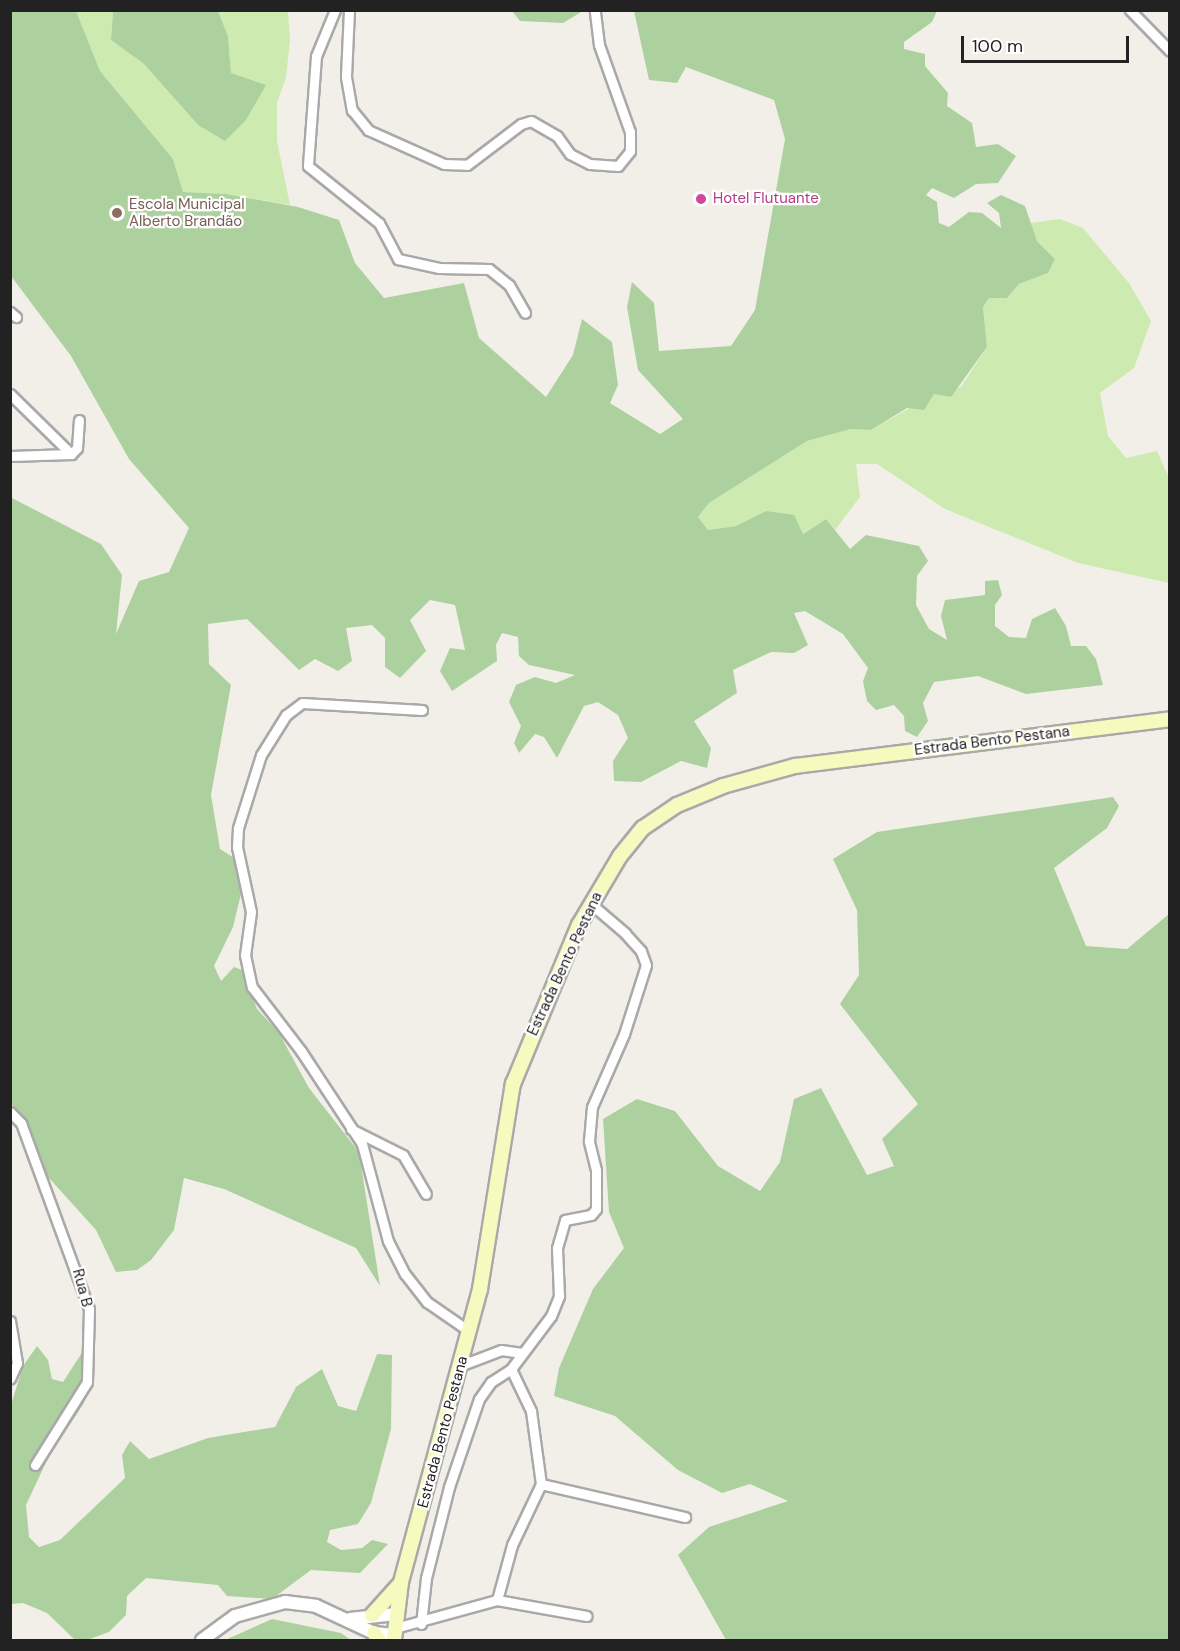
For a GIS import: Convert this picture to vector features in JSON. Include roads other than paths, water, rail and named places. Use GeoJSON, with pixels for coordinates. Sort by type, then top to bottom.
{"type":"FeatureCollection","features":[{"type":"Feature","properties":{"kind":"main road","name":"Estrada Bento Pestana"},"geometry":{"type":"LineString","coordinates":[[395,1629],[401,1582],[470,1331],[513,1084],[591,904],[643,828],[677,805],[723,786],[806,765],[1170,719]]}},
{"type":"Feature","properties":{"kind":"main road"},"geometry":{"type":"LineString","coordinates":[[372,1615],[401,1582]]}},
{"type":"Feature","properties":{"kind":"street"},"geometry":{"type":"LineString","coordinates":[[335,10],[316,56],[308,166],[379,223],[398,259],[439,268],[489,269],[509,285],[525,313]]}},
{"type":"Feature","properties":{"kind":"street"},"geometry":{"type":"LineString","coordinates":[[349,10],[346,77],[352,110],[368,130],[444,164],[467,165],[520,124],[531,121],[557,136],[570,154],[597,166],[618,166],[630,151],[630,132],[599,45],[595,10]]}},
{"type":"Feature","properties":{"kind":"street"},"geometry":{"type":"LineString","coordinates":[[1130,10],[1170,51]]}},
{"type":"Feature","properties":{"kind":"street"},"geometry":{"type":"LineString","coordinates":[[10,394],[71,454]]}},
{"type":"Feature","properties":{"kind":"street"},"geometry":{"type":"LineString","coordinates":[[10,456],[71,454],[76,448],[79,420]]}},
{"type":"Feature","properties":{"kind":"street"},"geometry":{"type":"LineString","coordinates":[[422,710],[318,702],[294,706],[261,754],[238,828],[237,847],[251,912],[246,973],[351,1129],[365,1155],[388,1241],[405,1274],[427,1302],[470,1331]]}},
{"type":"Feature","properties":{"kind":"street"},"geometry":{"type":"LineString","coordinates":[[421,1624],[426,1578],[449,1487],[479,1399],[491,1382],[511,1369],[551,1316],[559,1296],[557,1248],[567,1217],[591,1215],[596,1209],[596,1170],[589,1141],[592,1107],[645,976],[641,951],[591,904]]}},
{"type":"Feature","properties":{"kind":"street","name":"Rua B"},"geometry":{"type":"LineString","coordinates":[[10,1112],[21,1123],[89,1309],[87,1382],[35,1465]]}},
{"type":"Feature","properties":{"kind":"street"},"geometry":{"type":"LineString","coordinates":[[351,1129],[402,1155],[426,1194]]}},
{"type":"Feature","properties":{"kind":"street"},"geometry":{"type":"LineString","coordinates":[[10,1320],[17,1363],[10,1379]]}},
{"type":"Feature","properties":{"kind":"street"},"geometry":{"type":"LineString","coordinates":[[462,1365],[501,1350],[522,1353]]}},
{"type":"Feature","properties":{"kind":"street"},"geometry":{"type":"LineString","coordinates":[[497,1600],[512,1545],[541,1484],[531,1411],[511,1369]]}},
{"type":"Feature","properties":{"kind":"street"},"geometry":{"type":"LineString","coordinates":[[541,1484],[685,1517]]}},
{"type":"Feature","properties":{"kind":"street"},"geometry":{"type":"LineString","coordinates":[[202,1641],[235,1616],[285,1602],[316,1606],[350,1619],[377,1637],[395,1629],[421,1624],[497,1600],[587,1616]]}},
{"type":"Feature","properties":{"kind":"street"},"geometry":{"type":"LineString","coordinates":[[350,1619],[372,1615],[395,1629]]}},
{"type":"Feature","properties":{"kind":"place","name":"Hotel Flutuante"},"geometry":{"type":"Point","coordinates":[701,199]}},
{"type":"Feature","properties":{"kind":"place","name":"Escola Municipal Alberto Brandão"},"geometry":{"type":"Point","coordinates":[117,213]}}]}
